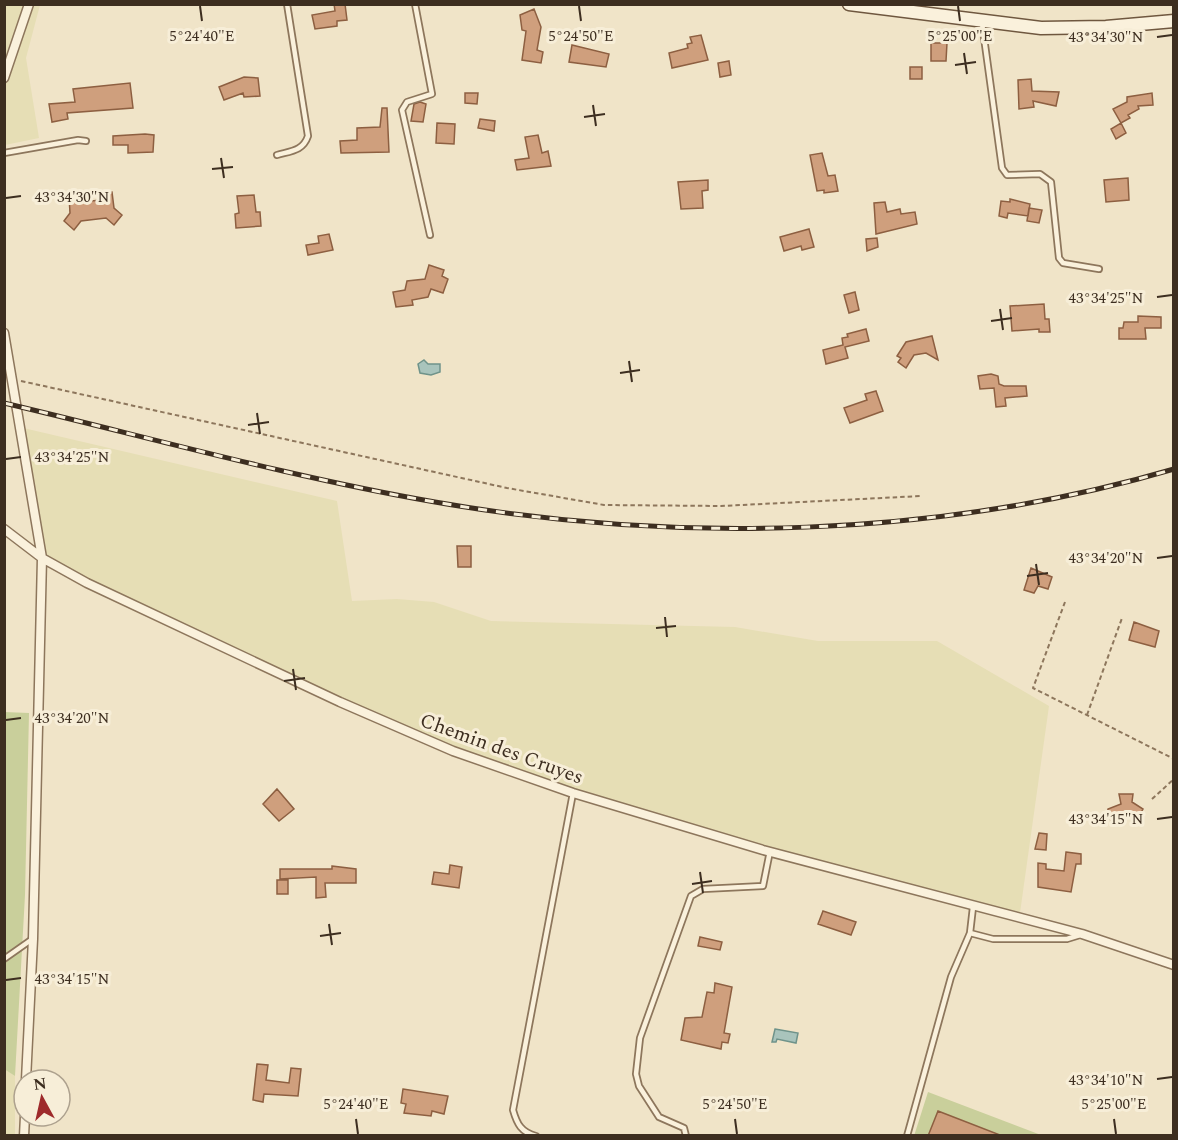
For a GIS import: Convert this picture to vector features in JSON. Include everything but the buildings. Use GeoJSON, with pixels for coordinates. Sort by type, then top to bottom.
{"type":"FeatureCollection","features":[{"type":"Feature","properties":{"kind":"main road"},"geometry":{"type":"LineString","coordinates":[[849,4],[982,21],[1071,29],[1173,21]]}},
{"type":"Feature","properties":{"kind":"street"},"geometry":{"type":"LineString","coordinates":[[4,78],[29,4]]}},
{"type":"Feature","properties":{"kind":"street"},"geometry":{"type":"LineString","coordinates":[[4,333],[8,379],[42,558],[33,939],[27,1068]]}},
{"type":"Feature","properties":{"kind":"street","name":"Chemin des Cruyes"},"geometry":{"type":"LineString","coordinates":[[4,529],[42,558],[87,583],[340,702],[453,751],[573,793],[770,851],[1082,934],[1173,965]]}},
{"type":"Feature","properties":{"kind":"lane"},"geometry":{"type":"LineString","coordinates":[[277,155],[298,150],[305,145],[308,136],[287,4]]}},
{"type":"Feature","properties":{"kind":"lane"},"geometry":{"type":"LineString","coordinates":[[415,4],[432,94],[407,102],[402,111],[430,235]]}},
{"type":"Feature","properties":{"kind":"lane"},"geometry":{"type":"LineString","coordinates":[[982,21],[1002,168],[1007,175],[1040,174],[1052,182],[1059,258],[1063,263],[1099,269]]}},
{"type":"Feature","properties":{"kind":"lane"},"geometry":{"type":"LineString","coordinates":[[4,153],[78,140],[86,141]]}},
{"type":"Feature","properties":{"kind":"lane"},"geometry":{"type":"LineString","coordinates":[[536,1136],[528,1134],[518,1125],[513,1110],[573,793]]}},
{"type":"Feature","properties":{"kind":"lane"},"geometry":{"type":"LineString","coordinates":[[686,1136],[684,1128],[658,1117],[639,1086],[636,1074],[640,1038],[691,896],[703,889],[763,886],[770,851]]}},
{"type":"Feature","properties":{"kind":"lane"},"geometry":{"type":"LineString","coordinates":[[907,1136],[951,977],[970,933],[974,907]]}},
{"type":"Feature","properties":{"kind":"lane","name":"Chemin des Cruyes"},"geometry":{"type":"LineString","coordinates":[[970,933],[993,939],[1067,939],[1082,934]]}},
{"type":"Feature","properties":{"kind":"lane"},"geometry":{"type":"LineString","coordinates":[[4,959],[33,939]]}},
{"type":"Feature","properties":{"kind":"path"},"geometry":{"type":"LineString","coordinates":[[8,379],[48,385],[497,486],[604,505],[721,506],[921,496]]}},
{"type":"Feature","properties":{"kind":"path"},"geometry":{"type":"LineString","coordinates":[[1065,602],[1033,688],[1173,759]]}},
{"type":"Feature","properties":{"kind":"path"},"geometry":{"type":"LineString","coordinates":[[1087,714],[1122,618]]}},
{"type":"Feature","properties":{"kind":"path"},"geometry":{"type":"LineString","coordinates":[[1152,799],[1173,779]]}},
{"type":"Feature","properties":{"kind":"shaded area"},"geometry":{"type":"Polygon","coordinates":[[[5,5],[40,5],[26,58],[39,138],[5,145],[5,5]]]}},
{"type":"Feature","properties":{"kind":"shaded area"},"geometry":{"type":"Polygon","coordinates":[[[19,427],[337,501],[352,601],[397,599],[434,602],[491,621],[735,627],[818,641],[937,641],[1049,706],[1019,920],[573,793],[377,718],[42,558],[19,427]]]}},
{"type":"Feature","properties":{"kind":"shaded area"},"geometry":{"type":"Polygon","coordinates":[[[4,1069],[12,1074],[12,1128],[15,1128],[15,1135],[5,1135],[4,1069]]]}},
{"type":"Feature","properties":{"kind":"green space"},"geometry":{"type":"Polygon","coordinates":[[[4,712],[29,713],[25,895],[15,1068],[12,1068],[12,1074],[4,1069],[4,712]]]}},
{"type":"Feature","properties":{"kind":"green space"},"geometry":{"type":"Polygon","coordinates":[[[928,1092],[1041,1135],[914,1136],[928,1092]]]}},
{"type":"Feature","properties":{"kind":"water"},"geometry":{"type":"Polygon","coordinates":[[[424,360],[428,364],[440,364],[440,372],[431,375],[420,373],[418,364],[424,360]]]}},
{"type":"Feature","properties":{"kind":"water"},"geometry":{"type":"Polygon","coordinates":[[[775,1029],[798,1033],[796,1043],[777,1039],[776,1042],[772,1042],[775,1029]]]}},
{"type":"Feature","properties":{"kind":"railway"},"geometry":{"type":"LineString","coordinates":[[4,403],[273,469],[381,492],[526,515],[619,524],[712,528],[806,527],[900,521],[993,509],[1085,492],[1174,469]]}}]}
